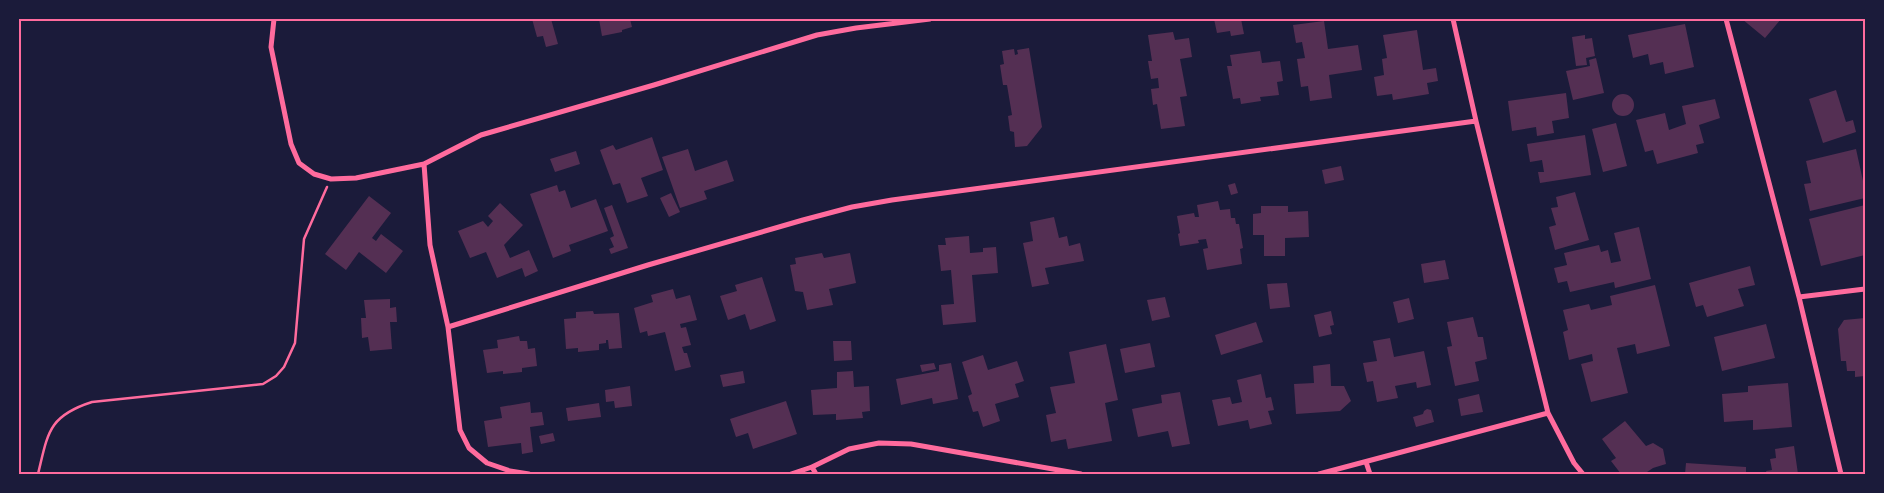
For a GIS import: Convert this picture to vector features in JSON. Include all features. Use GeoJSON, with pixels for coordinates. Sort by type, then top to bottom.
{"type":"FeatureCollection","features":[{"type":"Feature","properties":{"kind":"street"},"geometry":{"type":"LineString","coordinates":[[274,19],[270,47],[291,144],[299,163],[314,174],[330,179],[356,178],[424,164],[480,135],[708,69],[807,38],[856,28],[930,19]]}},
{"type":"Feature","properties":{"kind":"street"},"geometry":{"type":"LineString","coordinates":[[1453,19],[1476,121],[1548,413],[1574,463],[1583,474]]}},
{"type":"Feature","properties":{"kind":"street"},"geometry":{"type":"LineString","coordinates":[[1726,19],[1798,297],[1841,474]]}},
{"type":"Feature","properties":{"kind":"street"},"geometry":{"type":"LineString","coordinates":[[448,327],[648,265],[852,207],[1476,121]]}},
{"type":"Feature","properties":{"kind":"street"},"geometry":{"type":"LineString","coordinates":[[424,164],[430,245],[448,327],[460,430],[469,448],[486,463],[510,471],[529,474]]}},
{"type":"Feature","properties":{"kind":"street"},"geometry":{"type":"LineString","coordinates":[[1798,297],[1865,289]]}},
{"type":"Feature","properties":{"kind":"street"},"geometry":{"type":"LineString","coordinates":[[1319,474],[1548,413]]}},
{"type":"Feature","properties":{"kind":"street"},"geometry":{"type":"LineString","coordinates":[[791,474],[812,467],[849,449],[880,442],[911,444],[1081,474]]}},
{"type":"Feature","properties":{"kind":"street"},"geometry":{"type":"LineString","coordinates":[[1366,462],[1370,474]]}},
{"type":"Feature","properties":{"kind":"street"},"geometry":{"type":"LineString","coordinates":[[812,467],[816,474]]}},
{"type":"Feature","properties":{"kind":"path"},"geometry":{"type":"LineString","coordinates":[[38,474],[47,437],[58,420],[71,408],[92,402],[263,384],[276,376],[284,367],[295,343],[304,238],[330,179]]}},
{"type":"Feature","properties":{"kind":"building"},"geometry":{"type":"Polygon","coordinates":[[[532,19],[551,19],[558,44],[546,47],[543,36],[537,37],[532,19]]]}},
{"type":"Feature","properties":{"kind":"building"},"geometry":{"type":"Polygon","coordinates":[[[599,19],[630,19],[632,27],[622,30],[622,32],[602,36],[599,19]]]}},
{"type":"Feature","properties":{"kind":"building"},"geometry":{"type":"Polygon","coordinates":[[[1214,19],[1241,19],[1244,34],[1231,36],[1230,31],[1217,33],[1214,19]]]}},
{"type":"Feature","properties":{"kind":"building"},"geometry":{"type":"Polygon","coordinates":[[[1742,19],[1781,19],[1765,38],[1742,19]]]}},
{"type":"Feature","properties":{"kind":"building"},"geometry":{"type":"Polygon","coordinates":[[[1324,21],[1328,49],[1358,45],[1362,70],[1329,75],[1332,98],[1310,101],[1308,86],[1301,87],[1297,59],[1305,58],[1302,42],[1296,43],[1293,25],[1324,21]]]}},
{"type":"Feature","properties":{"kind":"building"},"geometry":{"type":"Polygon","coordinates":[[[1685,24],[1694,67],[1665,74],[1663,62],[1650,65],[1648,54],[1633,58],[1628,35],[1685,24]]]}},
{"type":"Feature","properties":{"kind":"building"},"geometry":{"type":"Polygon","coordinates":[[[1417,30],[1423,70],[1436,68],[1438,81],[1427,83],[1429,94],[1393,100],[1392,94],[1377,96],[1374,77],[1384,75],[1382,59],[1387,58],[1383,35],[1417,30]]]}},
{"type":"Feature","properties":{"kind":"building"},"geometry":{"type":"Polygon","coordinates":[[[1173,32],[1175,40],[1189,38],[1192,57],[1180,59],[1187,96],[1180,97],[1185,126],[1161,129],[1157,104],[1153,105],[1151,89],[1159,88],[1158,78],[1151,79],[1148,61],[1152,61],[1148,35],[1173,32]]]}},
{"type":"Feature","properties":{"kind":"building"},"geometry":{"type":"Polygon","coordinates":[[[1585,35],[1585,39],[1592,38],[1595,56],[1586,58],[1587,65],[1576,66],[1572,37],[1585,35]]]}},
{"type":"Feature","properties":{"kind":"building"},"geometry":{"type":"Polygon","coordinates":[[[1029,48],[1042,127],[1027,146],[1015,147],[1014,132],[1010,131],[1008,116],[1012,115],[1007,85],[1003,85],[1000,65],[1004,64],[1002,51],[1014,49],[1015,55],[1018,54],[1017,50],[1029,48]]]}},
{"type":"Feature","properties":{"kind":"building"},"geometry":{"type":"Polygon","coordinates":[[[1260,51],[1262,63],[1280,61],[1283,81],[1277,82],[1279,95],[1260,97],[1261,101],[1241,104],[1240,98],[1233,99],[1227,66],[1232,66],[1230,55],[1260,51]]]}},
{"type":"Feature","properties":{"kind":"building"},"geometry":{"type":"Polygon","coordinates":[[[1596,58],[1604,93],[1573,100],[1566,71],[1590,66],[1589,60],[1596,58]]]}},
{"type":"Feature","properties":{"kind":"building"},"geometry":{"type":"Polygon","coordinates":[[[1836,90],[1846,122],[1853,120],[1856,132],[1823,143],[1809,99],[1836,90]]]}},
{"type":"Feature","properties":{"kind":"building"},"geometry":{"type":"Polygon","coordinates":[[[1566,93],[1569,118],[1552,121],[1554,133],[1537,136],[1536,127],[1512,131],[1508,101],[1566,93]]]}},
{"type":"Feature","properties":{"kind":"building"},"geometry":{"type":"Polygon","coordinates":[[[1623,94],[1631,97],[1634,105],[1631,113],[1623,116],[1615,113],[1612,105],[1615,97],[1623,94]]]}},
{"type":"Feature","properties":{"kind":"building"},"geometry":{"type":"Polygon","coordinates":[[[1715,99],[1720,118],[1699,125],[1704,143],[1696,145],[1698,153],[1657,164],[1653,150],[1645,152],[1636,120],[1665,113],[1669,130],[1686,124],[1682,106],[1715,99]]]}},
{"type":"Feature","properties":{"kind":"building"},"geometry":{"type":"Polygon","coordinates":[[[1616,123],[1627,166],[1603,172],[1592,129],[1616,123]]]}},
{"type":"Feature","properties":{"kind":"building"},"geometry":{"type":"Polygon","coordinates":[[[1585,135],[1591,175],[1540,183],[1538,172],[1544,172],[1542,160],[1530,162],[1527,144],[1585,135]]]}},
{"type":"Feature","properties":{"kind":"building"},"geometry":{"type":"Polygon","coordinates":[[[652,137],[663,170],[641,178],[648,196],[627,203],[620,183],[613,185],[600,150],[613,145],[616,150],[652,137]]]}},
{"type":"Feature","properties":{"kind":"building"},"geometry":{"type":"Polygon","coordinates":[[[688,149],[695,171],[727,160],[734,181],[704,191],[707,199],[680,208],[662,157],[688,149]]]}},
{"type":"Feature","properties":{"kind":"building"},"geometry":{"type":"Polygon","coordinates":[[[1856,149],[1865,198],[1810,211],[1804,184],[1811,183],[1806,161],[1856,149]]]}},
{"type":"Feature","properties":{"kind":"building"},"geometry":{"type":"Polygon","coordinates":[[[576,151],[580,164],[555,172],[550,159],[576,151]]]}},
{"type":"Feature","properties":{"kind":"building"},"geometry":{"type":"Polygon","coordinates":[[[1341,166],[1344,180],[1325,184],[1322,170],[1341,166]]]}},
{"type":"Feature","properties":{"kind":"building"},"geometry":{"type":"Polygon","coordinates":[[[1235,183],[1238,193],[1231,195],[1228,185],[1235,183]]]}},
{"type":"Feature","properties":{"kind":"building"},"geometry":{"type":"Polygon","coordinates":[[[557,185],[559,192],[565,190],[571,208],[596,199],[608,231],[569,245],[571,251],[553,258],[530,194],[557,185]]]}},
{"type":"Feature","properties":{"kind":"building"},"geometry":{"type":"Polygon","coordinates":[[[1575,192],[1589,240],[1555,250],[1549,227],[1556,225],[1551,208],[1558,207],[1556,197],[1575,192]]]}},
{"type":"Feature","properties":{"kind":"building"},"geometry":{"type":"Polygon","coordinates":[[[671,193],[680,212],[669,217],[660,198],[671,193]]]}},
{"type":"Feature","properties":{"kind":"building"},"geometry":{"type":"Polygon","coordinates":[[[369,196],[391,213],[372,238],[376,241],[381,234],[403,251],[386,273],[359,252],[346,270],[325,254],[369,196]]]}},
{"type":"Feature","properties":{"kind":"building"},"geometry":{"type":"Polygon","coordinates":[[[1218,201],[1220,210],[1230,209],[1231,218],[1235,218],[1236,224],[1239,224],[1243,248],[1240,249],[1242,264],[1207,270],[1203,249],[1208,248],[1206,239],[1198,240],[1199,243],[1180,246],[1177,216],[1194,213],[1195,217],[1199,217],[1197,205],[1218,201]]]}},
{"type":"Feature","properties":{"kind":"building"},"geometry":{"type":"Polygon","coordinates":[[[500,203],[523,225],[504,245],[510,258],[529,250],[538,271],[525,277],[522,268],[497,278],[486,252],[470,258],[458,231],[483,221],[488,227],[493,221],[488,216],[500,203]]]}},
{"type":"Feature","properties":{"kind":"building"},"geometry":{"type":"Polygon","coordinates":[[[612,205],[628,248],[611,254],[609,249],[614,247],[610,238],[614,236],[604,208],[612,205]]]}},
{"type":"Feature","properties":{"kind":"building"},"geometry":{"type":"Polygon","coordinates":[[[1865,205],[1865,255],[1821,266],[1809,219],[1865,205]]]}},
{"type":"Feature","properties":{"kind":"building"},"geometry":{"type":"Polygon","coordinates":[[[1261,206],[1288,206],[1288,212],[1308,211],[1309,237],[1285,238],[1285,256],[1264,256],[1264,235],[1253,235],[1253,214],[1261,213],[1261,206]]]}},
{"type":"Feature","properties":{"kind":"building"},"geometry":{"type":"Polygon","coordinates":[[[1054,217],[1059,238],[1067,236],[1069,246],[1080,243],[1084,261],[1045,268],[1049,284],[1032,287],[1023,243],[1033,241],[1030,222],[1054,217]]]}},
{"type":"Feature","properties":{"kind":"building"},"geometry":{"type":"Polygon","coordinates":[[[1639,227],[1651,279],[1615,288],[1614,282],[1570,292],[1567,281],[1558,283],[1554,268],[1567,265],[1564,253],[1599,245],[1601,252],[1608,250],[1611,263],[1621,261],[1614,233],[1639,227]]]}},
{"type":"Feature","properties":{"kind":"building"},"geometry":{"type":"Polygon","coordinates":[[[969,236],[970,253],[983,252],[983,248],[996,247],[998,273],[972,275],[976,322],[943,325],[941,305],[954,304],[951,270],[941,271],[938,245],[946,245],[945,238],[969,236]]]}},
{"type":"Feature","properties":{"kind":"building"},"geometry":{"type":"Polygon","coordinates":[[[822,253],[824,258],[850,253],[856,283],[829,289],[833,305],[807,310],[803,292],[795,291],[790,265],[796,264],[795,258],[822,253]]]}},
{"type":"Feature","properties":{"kind":"building"},"geometry":{"type":"Polygon","coordinates":[[[1445,260],[1449,279],[1424,283],[1421,264],[1445,260]]]}},
{"type":"Feature","properties":{"kind":"building"},"geometry":{"type":"Polygon","coordinates":[[[1750,266],[1755,285],[1738,289],[1744,306],[1707,317],[1703,305],[1696,307],[1689,283],[1750,266]]]}},
{"type":"Feature","properties":{"kind":"building"},"geometry":{"type":"Polygon","coordinates":[[[762,277],[776,321],[750,330],[745,314],[728,320],[720,296],[737,291],[735,285],[762,277]]]}},
{"type":"Feature","properties":{"kind":"building"},"geometry":{"type":"Polygon","coordinates":[[[1287,283],[1290,307],[1270,309],[1267,284],[1287,283]]]}},
{"type":"Feature","properties":{"kind":"building"},"geometry":{"type":"Polygon","coordinates":[[[1655,285],[1670,346],[1637,354],[1635,344],[1617,348],[1628,393],[1591,402],[1581,364],[1593,361],[1592,354],[1569,360],[1563,332],[1568,330],[1563,310],[1589,304],[1591,310],[1612,305],[1610,296],[1655,285]]]}},
{"type":"Feature","properties":{"kind":"building"},"geometry":{"type":"Polygon","coordinates":[[[673,289],[676,299],[690,295],[697,320],[680,324],[681,328],[686,327],[691,345],[682,347],[684,353],[687,353],[691,367],[675,371],[665,332],[648,336],[647,331],[640,333],[634,308],[653,302],[651,295],[673,289]]]}},
{"type":"Feature","properties":{"kind":"building"},"geometry":{"type":"Polygon","coordinates":[[[1165,297],[1170,317],[1152,321],[1147,300],[1165,297]]]}},
{"type":"Feature","properties":{"kind":"building"},"geometry":{"type":"Polygon","coordinates":[[[1409,298],[1414,319],[1398,323],[1393,302],[1409,298]]]}},
{"type":"Feature","properties":{"kind":"building"},"geometry":{"type":"Polygon","coordinates":[[[390,299],[390,308],[396,307],[397,322],[390,322],[392,349],[370,351],[368,337],[362,338],[361,318],[366,318],[364,300],[390,299]]]}},
{"type":"Feature","properties":{"kind":"building"},"geometry":{"type":"Polygon","coordinates":[[[593,311],[594,314],[619,313],[622,348],[609,349],[608,340],[606,340],[606,343],[599,344],[599,350],[578,352],[578,348],[566,349],[564,319],[576,318],[576,312],[593,311]]]}},
{"type":"Feature","properties":{"kind":"building"},"geometry":{"type":"Polygon","coordinates":[[[1331,311],[1334,325],[1330,326],[1332,334],[1319,337],[1314,315],[1331,311]]]}},
{"type":"Feature","properties":{"kind":"building"},"geometry":{"type":"Polygon","coordinates":[[[1473,317],[1478,337],[1483,337],[1487,359],[1475,362],[1479,381],[1455,386],[1447,347],[1452,346],[1447,322],[1473,317]]]}},
{"type":"Feature","properties":{"kind":"building"},"geometry":{"type":"Polygon","coordinates":[[[1865,318],[1865,376],[1855,377],[1855,371],[1847,371],[1846,361],[1841,361],[1838,329],[1844,320],[1865,318]]]}},
{"type":"Feature","properties":{"kind":"building"},"geometry":{"type":"Polygon","coordinates":[[[1256,322],[1263,342],[1221,355],[1215,335],[1256,322]]]}},
{"type":"Feature","properties":{"kind":"building"},"geometry":{"type":"Polygon","coordinates":[[[1766,324],[1775,358],[1722,371],[1714,337],[1766,324]]]}},
{"type":"Feature","properties":{"kind":"building"},"geometry":{"type":"Polygon","coordinates":[[[519,336],[520,341],[527,341],[528,349],[535,348],[537,366],[522,368],[522,372],[503,374],[503,371],[487,373],[483,350],[498,348],[497,340],[519,336]]]}},
{"type":"Feature","properties":{"kind":"building"},"geometry":{"type":"Polygon","coordinates":[[[1390,338],[1394,357],[1424,351],[1431,385],[1417,388],[1416,382],[1395,386],[1398,398],[1377,402],[1373,381],[1367,382],[1363,363],[1377,361],[1373,341],[1390,338]]]}},
{"type":"Feature","properties":{"kind":"building"},"geometry":{"type":"Polygon","coordinates":[[[833,341],[851,341],[852,360],[834,361],[833,341]]]}},
{"type":"Feature","properties":{"kind":"building"},"geometry":{"type":"Polygon","coordinates":[[[1150,343],[1155,367],[1125,373],[1120,349],[1150,343]]]}},
{"type":"Feature","properties":{"kind":"building"},"geometry":{"type":"Polygon","coordinates":[[[1106,344],[1118,400],[1105,403],[1112,441],[1068,449],[1066,439],[1051,442],[1046,415],[1056,413],[1050,387],[1075,383],[1069,352],[1106,344]]]}},
{"type":"Feature","properties":{"kind":"building"},"geometry":{"type":"Polygon","coordinates":[[[983,355],[988,370],[1017,361],[1024,381],[1015,384],[1019,397],[995,404],[1000,421],[983,427],[978,411],[973,412],[968,396],[972,394],[962,362],[983,355]]]}},
{"type":"Feature","properties":{"kind":"building"},"geometry":{"type":"Polygon","coordinates":[[[934,363],[936,369],[922,372],[920,365],[934,363]]]}},
{"type":"Feature","properties":{"kind":"building"},"geometry":{"type":"Polygon","coordinates":[[[951,363],[958,399],[933,404],[932,398],[901,405],[896,379],[939,371],[939,365],[951,363]]]}},
{"type":"Feature","properties":{"kind":"building"},"geometry":{"type":"Polygon","coordinates":[[[1330,364],[1331,386],[1344,386],[1351,401],[1340,411],[1296,414],[1294,384],[1314,383],[1313,366],[1330,364]]]}},
{"type":"Feature","properties":{"kind":"building"},"geometry":{"type":"Polygon","coordinates":[[[743,371],[745,383],[723,387],[720,375],[743,371]]]}},
{"type":"Feature","properties":{"kind":"building"},"geometry":{"type":"Polygon","coordinates":[[[853,371],[854,387],[869,386],[870,411],[862,412],[863,418],[836,420],[836,414],[813,415],[811,390],[837,388],[837,372],[853,371]]]}},
{"type":"Feature","properties":{"kind":"building"},"geometry":{"type":"Polygon","coordinates":[[[1261,374],[1266,398],[1271,397],[1274,410],[1268,411],[1272,424],[1250,429],[1248,420],[1218,426],[1212,400],[1230,397],[1232,404],[1242,402],[1237,380],[1261,374]]]}},
{"type":"Feature","properties":{"kind":"building"},"geometry":{"type":"Polygon","coordinates":[[[1788,383],[1792,427],[1753,430],[1753,420],[1724,422],[1722,394],[1748,392],[1748,386],[1788,383]]]}},
{"type":"Feature","properties":{"kind":"building"},"geometry":{"type":"Polygon","coordinates":[[[630,386],[632,406],[615,408],[614,401],[606,402],[605,390],[630,386]]]}},
{"type":"Feature","properties":{"kind":"building"},"geometry":{"type":"Polygon","coordinates":[[[1180,392],[1190,444],[1172,447],[1168,431],[1138,437],[1132,409],[1162,403],[1161,395],[1180,392]]]}},
{"type":"Feature","properties":{"kind":"building"},"geometry":{"type":"Polygon","coordinates":[[[1479,394],[1483,412],[1461,416],[1458,399],[1479,394]]]}},
{"type":"Feature","properties":{"kind":"building"},"geometry":{"type":"Polygon","coordinates":[[[786,401],[797,434],[753,449],[748,433],[736,437],[730,419],[786,401]]]}},
{"type":"Feature","properties":{"kind":"building"},"geometry":{"type":"Polygon","coordinates":[[[530,402],[531,413],[542,412],[544,425],[530,427],[533,452],[522,454],[521,443],[488,447],[484,421],[502,418],[500,407],[530,402]]]}},
{"type":"Feature","properties":{"kind":"building"},"geometry":{"type":"Polygon","coordinates":[[[599,403],[601,417],[568,421],[566,408],[599,403]]]}},
{"type":"Feature","properties":{"kind":"building"},"geometry":{"type":"Polygon","coordinates":[[[1427,409],[1431,410],[1434,422],[1416,427],[1413,417],[1423,414],[1427,409]]]}},
{"type":"Feature","properties":{"kind":"building"},"geometry":{"type":"Polygon","coordinates":[[[1625,421],[1646,446],[1653,443],[1663,449],[1666,464],[1653,468],[1644,474],[1621,474],[1611,461],[1616,458],[1602,439],[1625,421]]]}},
{"type":"Feature","properties":{"kind":"building"},"geometry":{"type":"Polygon","coordinates":[[[553,433],[555,441],[541,444],[539,436],[553,433]]]}},
{"type":"Feature","properties":{"kind":"building"},"geometry":{"type":"Polygon","coordinates":[[[1794,446],[1798,474],[1767,474],[1766,471],[1772,470],[1770,459],[1776,458],[1775,449],[1794,446]]]}},
{"type":"Feature","properties":{"kind":"building"},"geometry":{"type":"Polygon","coordinates":[[[1686,463],[1746,467],[1746,474],[1685,474],[1686,463]]]}}]}
